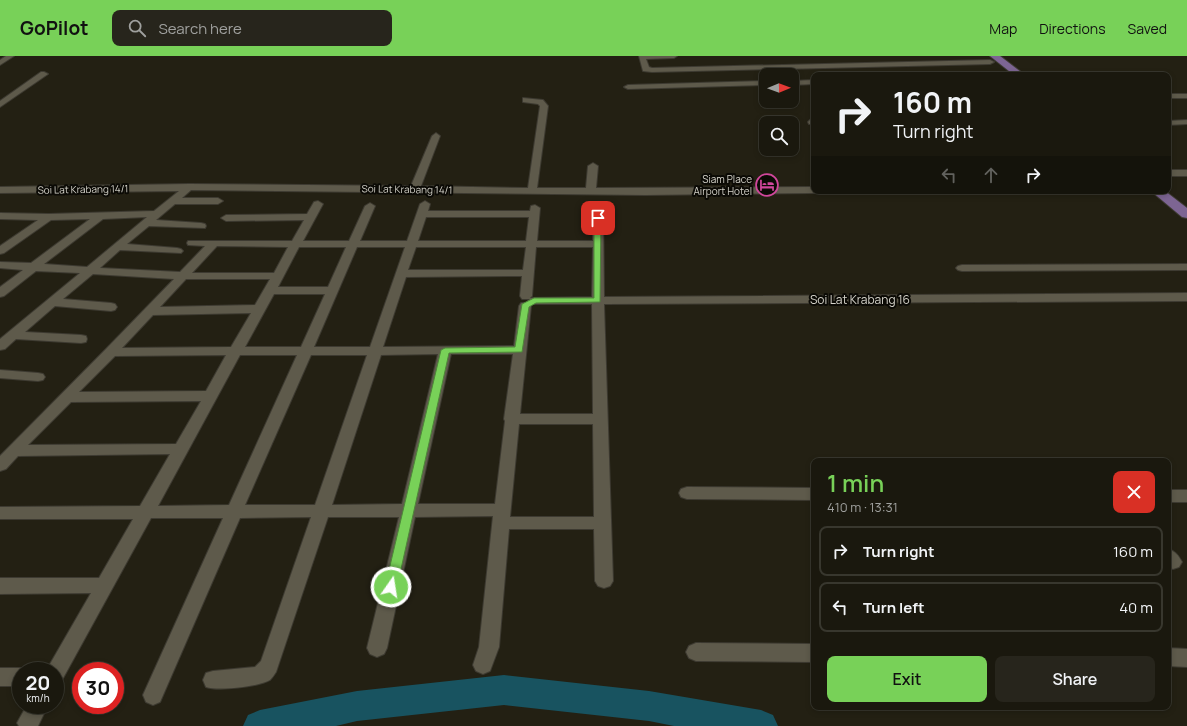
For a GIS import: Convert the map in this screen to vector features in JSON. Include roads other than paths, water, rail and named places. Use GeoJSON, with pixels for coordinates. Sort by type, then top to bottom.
{"type":"FeatureCollection","features":[{"type":"Feature","properties":{"kind":"main road"},"geometry":{"type":"LineString","coordinates":[[982,56],[992,59],[1015,72]]}},
{"type":"Feature","properties":{"kind":"main road"},"geometry":{"type":"LineString","coordinates":[[992,59],[1004,72]]}},
{"type":"Feature","properties":{"kind":"main road"},"geometry":{"type":"LineString","coordinates":[[1171,188],[1187,200]]}},
{"type":"Feature","properties":{"kind":"main road"},"geometry":{"type":"LineString","coordinates":[[1161,194],[1187,214]]}},
{"type":"Feature","properties":{"kind":"street"},"geometry":{"type":"LineString","coordinates":[[0,63],[11,56]]}},
{"type":"Feature","properties":{"kind":"street"},"geometry":{"type":"LineString","coordinates":[[674,56],[642,56],[646,69],[652,70],[992,59]]}},
{"type":"Feature","properties":{"kind":"street"},"geometry":{"type":"LineString","coordinates":[[0,105],[44,74]]}},
{"type":"Feature","properties":{"kind":"street"},"geometry":{"type":"LineString","coordinates":[[799,83],[811,82]]}},
{"type":"Feature","properties":{"kind":"street"},"geometry":{"type":"LineString","coordinates":[[628,87],[759,83]]}},
{"type":"Feature","properties":{"kind":"street"},"geometry":{"type":"LineString","coordinates":[[1171,96],[1187,96]]}},
{"type":"Feature","properties":{"kind":"street"},"geometry":{"type":"LineString","coordinates":[[526,100],[540,102],[544,106],[532,191]]}},
{"type":"Feature","properties":{"kind":"street"},"geometry":{"type":"LineString","coordinates":[[1171,119],[1187,119]]}},
{"type":"Feature","properties":{"kind":"street"},"geometry":{"type":"LineString","coordinates":[[1171,122],[1187,122]]}},
{"type":"Feature","properties":{"kind":"street"},"geometry":{"type":"LineString","coordinates":[[415,189],[436,136]]}},
{"type":"Feature","properties":{"kind":"street"},"geometry":{"type":"LineString","coordinates":[[591,191],[593,166]]}},
{"type":"Feature","properties":{"kind":"street"},"geometry":{"type":"LineString","coordinates":[[1171,173],[1187,173]]}},
{"type":"Feature","properties":{"kind":"street"},"geometry":{"type":"LineString","coordinates":[[1171,179],[1187,179]]}},
{"type":"Feature","properties":{"kind":"street"},"geometry":{"type":"LineString","coordinates":[[0,346],[88,270],[189,187]]}},
{"type":"Feature","properties":{"kind":"street","name":"Soi Lat Krabang 14/1"},"geometry":{"type":"LineString","coordinates":[[0,190],[189,187],[532,191],[811,190]]}},
{"type":"Feature","properties":{"kind":"street"},"geometry":{"type":"LineString","coordinates":[[172,201],[218,201]]}},
{"type":"Feature","properties":{"kind":"street"},"geometry":{"type":"LineString","coordinates":[[62,662],[318,204]]}},
{"type":"Feature","properties":{"kind":"street"},"geometry":{"type":"LineString","coordinates":[[153,695],[370,206]]}},
{"type":"Feature","properties":{"kind":"street"},"geometry":{"type":"LineString","coordinates":[[598,206],[598,300],[604,581]]}},
{"type":"Feature","properties":{"kind":"street"},"geometry":{"type":"LineString","coordinates":[[213,680],[255,676],[263,673],[269,666],[423,209],[534,211],[528,273],[528,301],[519,350],[489,647],[483,665]]}},
{"type":"Feature","properties":{"kind":"street"},"geometry":{"type":"LineString","coordinates":[[0,216],[49,217],[157,214]]}},
{"type":"Feature","properties":{"kind":"street"},"geometry":{"type":"LineString","coordinates":[[0,293],[100,216]]}},
{"type":"Feature","properties":{"kind":"street"},"geometry":{"type":"LineString","coordinates":[[0,251],[49,217]]}},
{"type":"Feature","properties":{"kind":"street"},"geometry":{"type":"LineString","coordinates":[[226,218],[310,217]]}},
{"type":"Feature","properties":{"kind":"street"},"geometry":{"type":"LineString","coordinates":[[147,223],[201,226]]}},
{"type":"Feature","properties":{"kind":"street"},"geometry":{"type":"LineString","coordinates":[[192,243],[598,244]]}},
{"type":"Feature","properties":{"kind":"street"},"geometry":{"type":"LineString","coordinates":[[0,465],[111,352],[214,243]]}},
{"type":"Feature","properties":{"kind":"street"},"geometry":{"type":"LineString","coordinates":[[117,247],[176,251]]}},
{"type":"Feature","properties":{"kind":"street"},"geometry":{"type":"LineString","coordinates":[[0,265],[182,276],[277,276]]}},
{"type":"Feature","properties":{"kind":"street"},"geometry":{"type":"LineString","coordinates":[[962,268],[1187,267]]}},
{"type":"Feature","properties":{"kind":"street"},"geometry":{"type":"LineString","coordinates":[[401,274],[528,273]]}},
{"type":"Feature","properties":{"kind":"street"},"geometry":{"type":"LineString","coordinates":[[270,290],[332,291]]}},
{"type":"Feature","properties":{"kind":"street","name":"Soi Lat Krabang 16"},"geometry":{"type":"LineString","coordinates":[[528,301],[1187,297]]}},
{"type":"Feature","properties":{"kind":"street"},"geometry":{"type":"LineString","coordinates":[[51,302],[111,307]]}},
{"type":"Feature","properties":{"kind":"street"},"geometry":{"type":"LineString","coordinates":[[150,311],[259,309]]}},
{"type":"Feature","properties":{"kind":"street"},"geometry":{"type":"LineString","coordinates":[[13,335],[81,339]]}},
{"type":"Feature","properties":{"kind":"street"},"geometry":{"type":"LineString","coordinates":[[377,648],[445,350]]}},
{"type":"Feature","properties":{"kind":"street"},"geometry":{"type":"LineString","coordinates":[[111,352],[519,350]]}},
{"type":"Feature","properties":{"kind":"street"},"geometry":{"type":"LineString","coordinates":[[0,374],[38,377]]}},
{"type":"Feature","properties":{"kind":"street"},"geometry":{"type":"LineString","coordinates":[[67,397],[210,396]]}},
{"type":"Feature","properties":{"kind":"street"},"geometry":{"type":"LineString","coordinates":[[512,419],[601,419]]}},
{"type":"Feature","properties":{"kind":"street"},"geometry":{"type":"LineString","coordinates":[[14,451],[181,450]]}},
{"type":"Feature","properties":{"kind":"street"},"geometry":{"type":"LineString","coordinates":[[687,493],[811,494]]}},
{"type":"Feature","properties":{"kind":"street"},"geometry":{"type":"LineString","coordinates":[[1171,496],[1187,496]]}},
{"type":"Feature","properties":{"kind":"street"},"geometry":{"type":"LineString","coordinates":[[0,513],[408,511],[603,523]]}},
{"type":"Feature","properties":{"kind":"street"},"geometry":{"type":"LineString","coordinates":[[0,586],[105,585]]}},
{"type":"Feature","properties":{"kind":"street"},"geometry":{"type":"LineString","coordinates":[[696,652],[811,653]]}},
{"type":"Feature","properties":{"kind":"street"},"geometry":{"type":"LineString","coordinates":[[1171,657],[1187,658]]}},
{"type":"Feature","properties":{"kind":"street"},"geometry":{"type":"LineString","coordinates":[[0,677],[12,677]]}},
{"type":"Feature","properties":{"kind":"street"},"geometry":{"type":"LineString","coordinates":[[28,723],[33,714]]}},
{"type":"Feature","properties":{"kind":"waterway"},"geometry":{"type":"LineString","coordinates":[[260,726],[357,706],[504,690],[649,706],[761,726]]}},
{"type":"Feature","properties":{"kind":"place","name":"Siam Place Airport Hotel"},"geometry":{"type":"Point","coordinates":[767,185]}}]}
